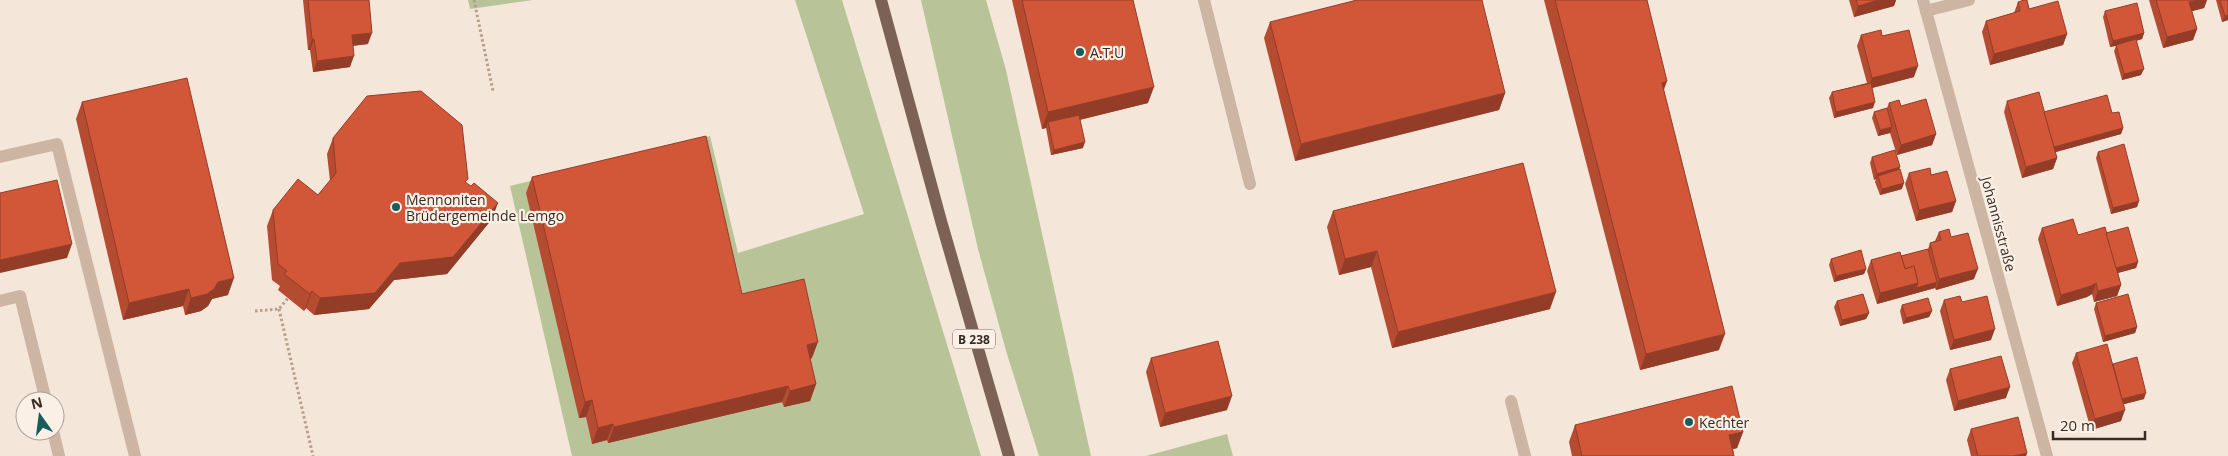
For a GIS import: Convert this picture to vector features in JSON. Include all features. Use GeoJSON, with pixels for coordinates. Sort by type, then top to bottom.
{"type":"FeatureCollection","features":[{"type":"Feature","properties":{"kind":"main road","name":"B 238"},"geometry":{"type":"LineString","coordinates":[[881,0],[943,230],[1009,456]]}},
{"type":"Feature","properties":{"kind":"street"},"geometry":{"type":"LineString","coordinates":[[1204,0],[1250,184]]}},
{"type":"Feature","properties":{"kind":"street"},"geometry":{"type":"LineString","coordinates":[[1924,6],[1969,0]]}},
{"type":"Feature","properties":{"kind":"street","name":"Johannisstraße"},"geometry":{"type":"LineString","coordinates":[[1924,6],[2047,456]]}},
{"type":"Feature","properties":{"kind":"street"},"geometry":{"type":"LineString","coordinates":[[0,157],[57,144],[135,456]]}},
{"type":"Feature","properties":{"kind":"street"},"geometry":{"type":"LineString","coordinates":[[0,301],[20,296],[44,391]]}},
{"type":"Feature","properties":{"kind":"street"},"geometry":{"type":"LineString","coordinates":[[1511,401],[1525,456]]}},
{"type":"Feature","properties":{"kind":"street"},"geometry":{"type":"LineString","coordinates":[[55,441],[59,456]]}},
{"type":"Feature","properties":{"kind":"path"},"geometry":{"type":"LineString","coordinates":[[474,0],[493,91]]}},
{"type":"Feature","properties":{"kind":"path"},"geometry":{"type":"LineString","coordinates":[[255,311],[279,309],[288,298]]}},
{"type":"Feature","properties":{"kind":"path"},"geometry":{"type":"LineString","coordinates":[[279,309],[313,456]]}},
{"type":"Feature","properties":{"kind":"green space"},"geometry":{"type":"Polygon","coordinates":[[[468,0],[533,0],[470,9],[468,0]]]}},
{"type":"Feature","properties":{"kind":"green space"},"geometry":{"type":"Polygon","coordinates":[[[795,0],[842,0],[981,456],[572,456],[510,186],[710,136],[738,253],[864,214],[795,0]]]}},
{"type":"Feature","properties":{"kind":"green space"},"geometry":{"type":"Polygon","coordinates":[[[921,0],[986,0],[1006,70],[1091,456],[1039,456],[1007,354],[978,249],[921,0]]]}},
{"type":"Feature","properties":{"kind":"green space"},"geometry":{"type":"Polygon","coordinates":[[[1227,434],[1233,456],[1146,456],[1227,434]]]}},
{"type":"Feature","properties":{"kind":"building"},"geometry":{"type":"Polygon","coordinates":[[[308,0],[369,0],[372,33],[352,35],[354,56],[317,61],[314,39],[312,39],[308,0]]]}},
{"type":"Feature","properties":{"kind":"building","name":"A.T.U"},"geometry":{"type":"Polygon","coordinates":[[[1022,0],[1133,0],[1154,87],[1048,112],[1022,0]]]}},
{"type":"Feature","properties":{"kind":"building"},"geometry":{"type":"Polygon","coordinates":[[[1357,0],[1482,0],[1505,93],[1301,144],[1270,22],[1357,0]]]}},
{"type":"Feature","properties":{"kind":"building"},"geometry":{"type":"Polygon","coordinates":[[[1555,0],[1647,0],[1667,81],[1662,83],[1725,334],[1646,354],[1555,0]]]}},
{"type":"Feature","properties":{"kind":"building"},"geometry":{"type":"Polygon","coordinates":[[[1856,0],[1879,0],[1858,6],[1856,0]]]}},
{"type":"Feature","properties":{"kind":"building"},"geometry":{"type":"Polygon","coordinates":[[[2027,0],[2029,9],[2058,1],[2067,34],[1994,54],[1986,21],[2020,11],[2018,2],[2027,0]]]}},
{"type":"Feature","properties":{"kind":"building"},"geometry":{"type":"Polygon","coordinates":[[[2156,0],[2198,0],[2189,2],[2197,29],[2167,37],[2156,0]]]}},
{"type":"Feature","properties":{"kind":"building"},"geometry":{"type":"Polygon","coordinates":[[[2220,0],[2228,0],[2228,15],[2225,16],[2220,0]]]}},
{"type":"Feature","properties":{"kind":"building"},"geometry":{"type":"Polygon","coordinates":[[[2137,3],[2144,33],[2113,41],[2105,11],[2137,3]]]}},
{"type":"Feature","properties":{"kind":"building"},"geometry":{"type":"Polygon","coordinates":[[[1881,30],[1882,36],[1909,30],[1918,66],[1872,78],[1861,35],[1881,30]]]}},
{"type":"Feature","properties":{"kind":"building"},"geometry":{"type":"Polygon","coordinates":[[[2136,39],[2144,69],[2124,74],[2116,45],[2136,39]]]}},
{"type":"Feature","properties":{"kind":"building"},"geometry":{"type":"Polygon","coordinates":[[[187,78],[234,278],[218,282],[214,289],[207,294],[191,298],[189,289],[129,303],[82,102],[187,78]]]}},
{"type":"Feature","properties":{"kind":"building"},"geometry":{"type":"Polygon","coordinates":[[[1871,83],[1875,102],[1836,112],[1832,92],[1871,83]]]}},
{"type":"Feature","properties":{"kind":"building","name":"Mennoniten Brüdergemeinde Lemgo"},"geometry":{"type":"Polygon","coordinates":[[[421,91],[462,125],[468,179],[465,182],[471,186],[474,183],[498,203],[453,257],[400,263],[375,293],[320,298],[312,291],[310,294],[284,274],[287,271],[278,264],[273,210],[298,179],[318,195],[336,173],[333,138],[367,96],[421,91]]]}},
{"type":"Feature","properties":{"kind":"building"},"geometry":{"type":"Polygon","coordinates":[[[2039,92],[2057,158],[2026,167],[2007,101],[2039,92]]]}},
{"type":"Feature","properties":{"kind":"building"},"geometry":{"type":"Polygon","coordinates":[[[2107,95],[2112,113],[2119,112],[2123,128],[2054,147],[2044,112],[2107,95]]]}},
{"type":"Feature","properties":{"kind":"building"},"geometry":{"type":"Polygon","coordinates":[[[1926,99],[1936,134],[1901,145],[1889,103],[1899,100],[1901,106],[1926,99]]]}},
{"type":"Feature","properties":{"kind":"building"},"geometry":{"type":"Polygon","coordinates":[[[1887,108],[1892,127],[1880,130],[1874,112],[1887,108]]]}},
{"type":"Feature","properties":{"kind":"building"},"geometry":{"type":"Polygon","coordinates":[[[1079,115],[1085,142],[1054,150],[1048,122],[1079,115]]]}},
{"type":"Feature","properties":{"kind":"building"},"geometry":{"type":"Polygon","coordinates":[[[706,136],[742,294],[804,279],[818,342],[807,345],[816,384],[790,391],[788,386],[614,427],[613,424],[598,428],[592,400],[585,402],[532,177],[706,136]]]}},
{"type":"Feature","properties":{"kind":"building"},"geometry":{"type":"Polygon","coordinates":[[[2124,144],[2139,201],[2113,208],[2098,152],[2124,144]]]}},
{"type":"Feature","properties":{"kind":"building"},"geometry":{"type":"Polygon","coordinates":[[[1895,150],[1900,167],[1877,174],[1872,157],[1895,150]]]}},
{"type":"Feature","properties":{"kind":"building"},"geometry":{"type":"Polygon","coordinates":[[[1523,163],[1556,292],[1398,332],[1377,251],[1345,259],[1333,211],[1523,163]]]}},
{"type":"Feature","properties":{"kind":"building"},"geometry":{"type":"Polygon","coordinates":[[[1930,168],[1931,175],[1947,171],[1956,201],[1919,210],[1909,173],[1930,168]]]}},
{"type":"Feature","properties":{"kind":"building"},"geometry":{"type":"Polygon","coordinates":[[[1900,169],[1904,183],[1882,189],[1878,176],[1900,169]]]}},
{"type":"Feature","properties":{"kind":"building"},"geometry":{"type":"Polygon","coordinates":[[[57,180],[72,244],[0,260],[0,193],[57,180]]]}},
{"type":"Feature","properties":{"kind":"building"},"geometry":{"type":"Polygon","coordinates":[[[2073,219],[2078,235],[2105,227],[2121,285],[2098,291],[2096,283],[2061,295],[2042,228],[2073,219]]]}},
{"type":"Feature","properties":{"kind":"building"},"geometry":{"type":"Polygon","coordinates":[[[2128,227],[2138,262],[2116,268],[2106,233],[2128,227]]]}},
{"type":"Feature","properties":{"kind":"building"},"geometry":{"type":"Polygon","coordinates":[[[1949,229],[1951,237],[1968,233],[1978,269],[1939,279],[1930,243],[1941,240],[1939,232],[1949,229]]]}},
{"type":"Feature","properties":{"kind":"building"},"geometry":{"type":"Polygon","coordinates":[[[1928,249],[1937,282],[1916,288],[1918,283],[1914,266],[1905,269],[1901,256],[1928,249]]]}},
{"type":"Feature","properties":{"kind":"building"},"geometry":{"type":"Polygon","coordinates":[[[1861,250],[1866,269],[1836,276],[1831,259],[1861,250]]]}},
{"type":"Feature","properties":{"kind":"building"},"geometry":{"type":"Polygon","coordinates":[[[1900,252],[1905,269],[1914,266],[1918,283],[1880,293],[1871,260],[1900,252]]]}},
{"type":"Feature","properties":{"kind":"building"},"geometry":{"type":"Polygon","coordinates":[[[1863,294],[1869,313],[1842,320],[1837,301],[1863,294]]]}},
{"type":"Feature","properties":{"kind":"building"},"geometry":{"type":"Polygon","coordinates":[[[2128,294],[2137,327],[2105,336],[2096,303],[2128,294]]]}},
{"type":"Feature","properties":{"kind":"building"},"geometry":{"type":"Polygon","coordinates":[[[1960,296],[1962,302],[1987,296],[1995,329],[1954,340],[1944,300],[1960,296]]]}},
{"type":"Feature","properties":{"kind":"building"},"geometry":{"type":"Polygon","coordinates":[[[1928,298],[1932,311],[1906,318],[1902,305],[1928,298]]]}},
{"type":"Feature","properties":{"kind":"building"},"geometry":{"type":"Polygon","coordinates":[[[1218,341],[1232,396],[1165,413],[1151,358],[1218,341]]]}},
{"type":"Feature","properties":{"kind":"building"},"geometry":{"type":"Polygon","coordinates":[[[2107,344],[2125,410],[2095,419],[2076,353],[2107,344]]]}},
{"type":"Feature","properties":{"kind":"building"},"geometry":{"type":"Polygon","coordinates":[[[2001,356],[2010,387],[1958,401],[1950,369],[2001,356]]]}},
{"type":"Feature","properties":{"kind":"building"},"geometry":{"type":"Polygon","coordinates":[[[2137,357],[2146,393],[2122,399],[2113,364],[2137,357]]]}},
{"type":"Feature","properties":{"kind":"building","name":"Kechter"},"geometry":{"type":"Polygon","coordinates":[[[1732,386],[1743,432],[1729,435],[1734,456],[1582,456],[1575,425],[1732,386]]]}},
{"type":"Feature","properties":{"kind":"building"},"geometry":{"type":"Polygon","coordinates":[[[2018,417],[2027,453],[2014,456],[1978,456],[1971,429],[2018,417]]]}},
{"type":"Feature","properties":{"kind":"place","name":"A.T.U"},"geometry":{"type":"Point","coordinates":[1080,52]}},
{"type":"Feature","properties":{"kind":"place","name":"Mennoniten Brüdergemeinde Lemgo"},"geometry":{"type":"Point","coordinates":[396,207]}},
{"type":"Feature","properties":{"kind":"place","name":"Kechter"},"geometry":{"type":"Point","coordinates":[1689,422]}}]}
